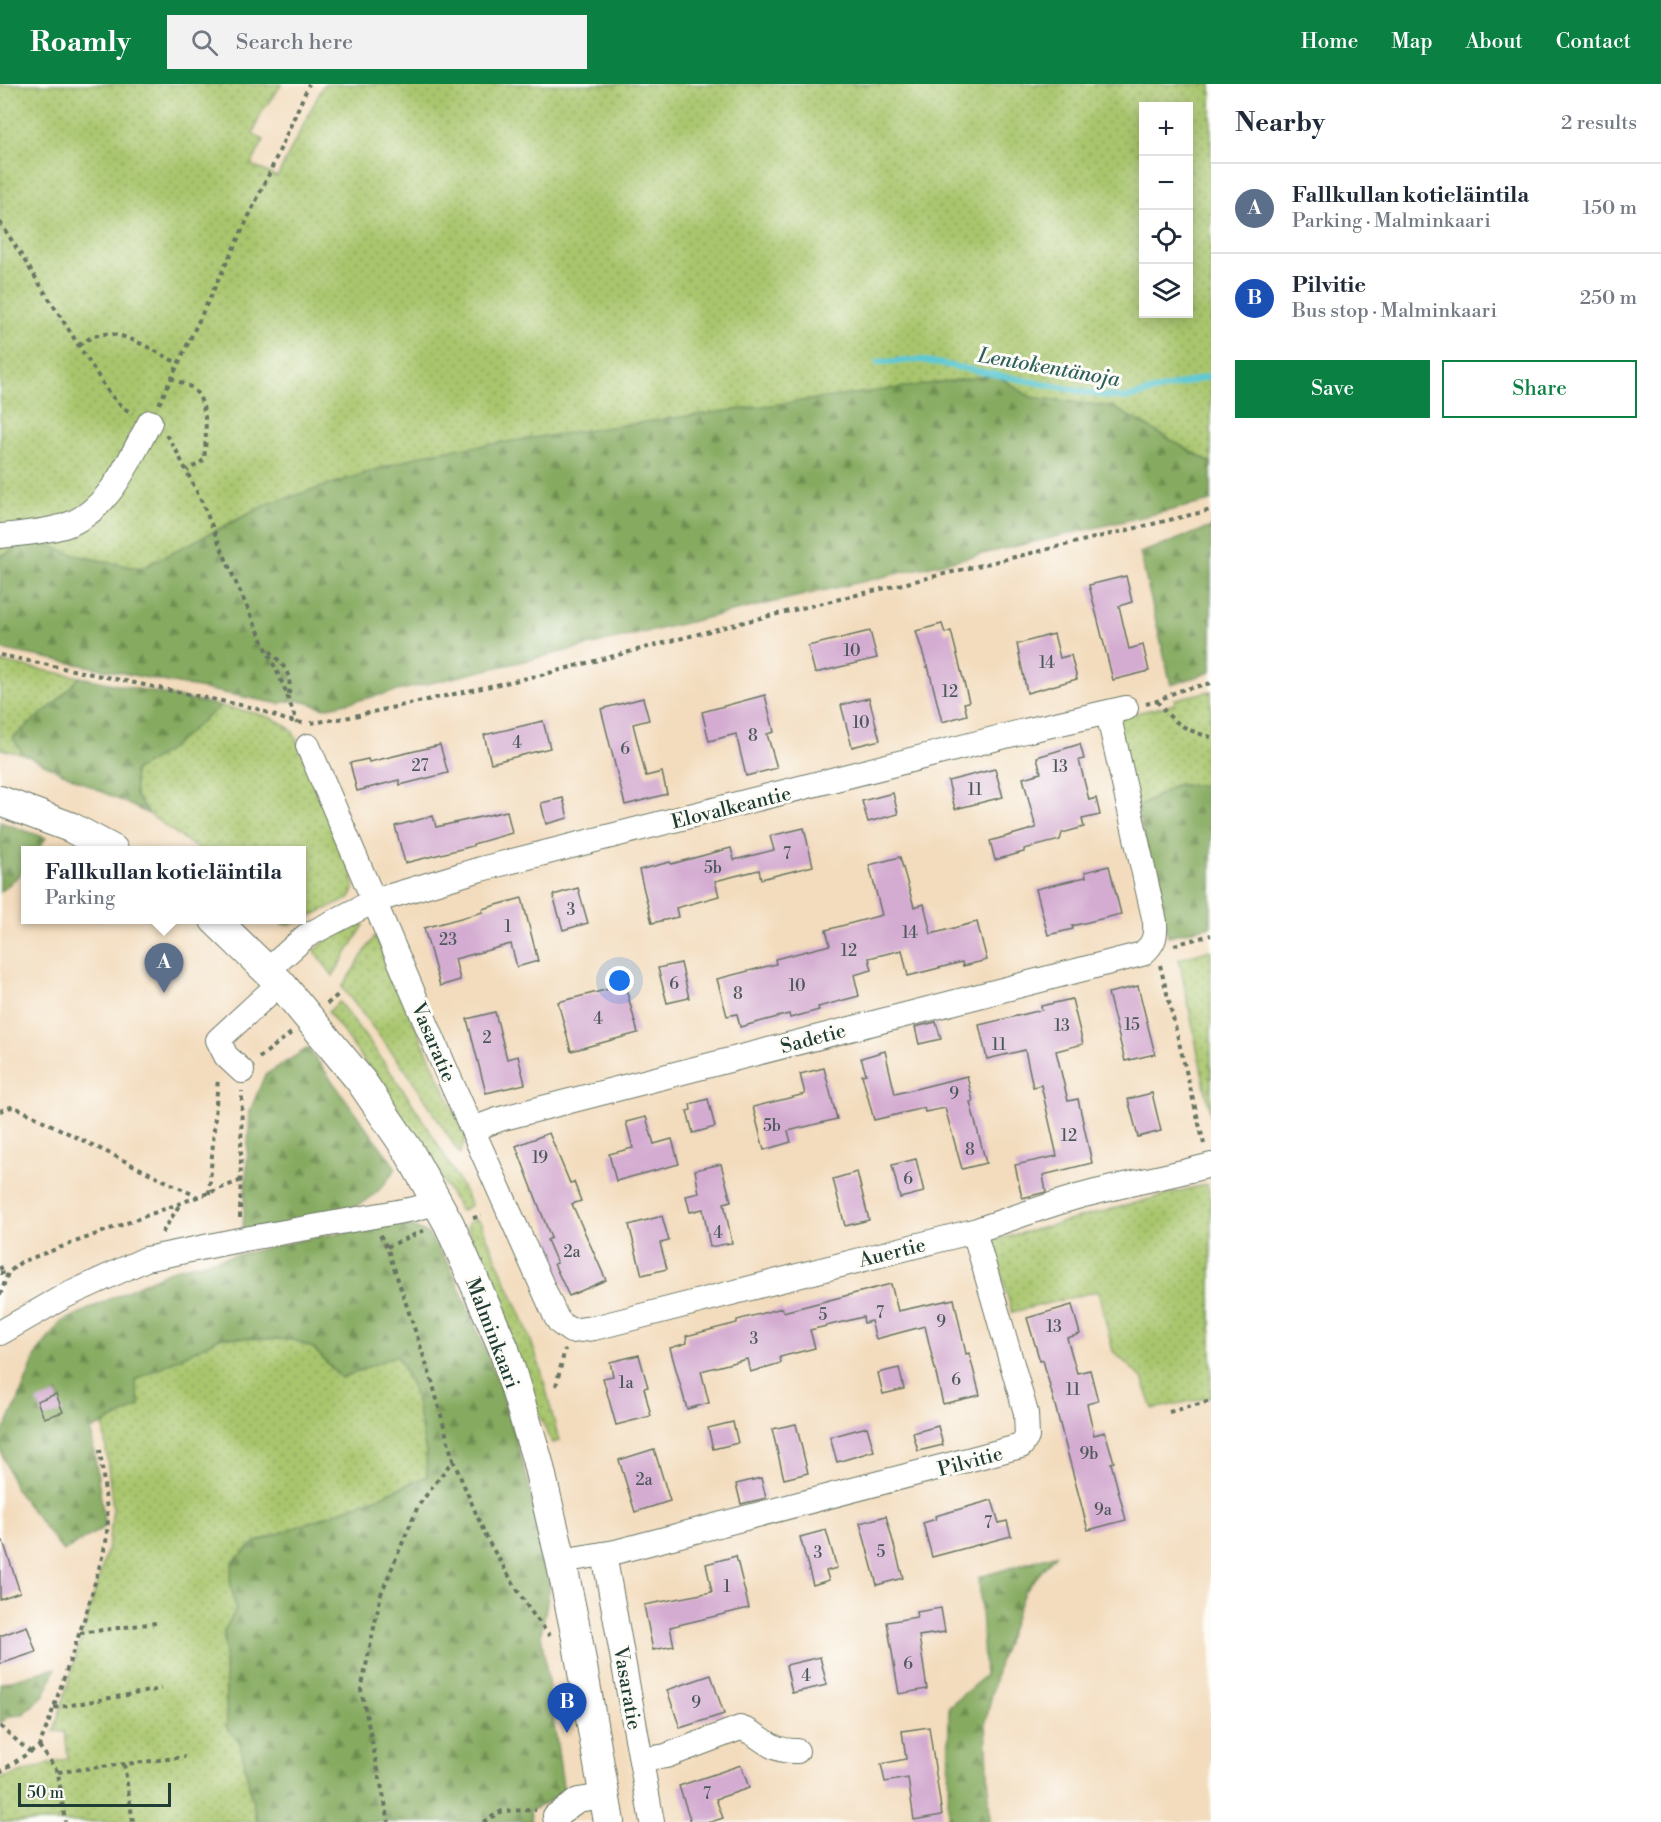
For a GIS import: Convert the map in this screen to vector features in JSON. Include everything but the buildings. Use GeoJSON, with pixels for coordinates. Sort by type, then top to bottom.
{"type":"FeatureCollection","features":[{"type":"Feature","properties":{"kind":"main road"},"geometry":{"type":"LineString","coordinates":[[0,801],[70,827],[106,846]]}},
{"type":"Feature","properties":{"kind":"main road","name":"Malminkaari"},"geometry":{"type":"LineString","coordinates":[[219,924],[274,976],[361,1081],[408,1150],[439,1202],[504,1349],[537,1460],[561,1561],[606,1809]]}},
{"type":"Feature","properties":{"kind":"street"},"geometry":{"type":"LineString","coordinates":[[0,536],[40,532],[66,525],[96,508],[115,484],[150,422]]}},
{"type":"Feature","properties":{"kind":"street"},"geometry":{"type":"LineString","coordinates":[[1117,711],[1155,922],[1156,936],[1152,945]]}},
{"type":"Feature","properties":{"kind":"street","name":"Elovalkeantie"},"geometry":{"type":"LineString","coordinates":[[235,1064],[218,1040],[306,936],[374,901],[481,869],[1025,731],[1117,711]]}},
{"type":"Feature","properties":{"kind":"street","name":"Vasaratie"},"geometry":{"type":"LineString","coordinates":[[308,746],[556,1317],[571,1331]]}},
{"type":"Feature","properties":{"kind":"street","name":"Sadetie"},"geometry":{"type":"LineString","coordinates":[[473,1129],[500,1119],[1142,954],[1152,945]]}},
{"type":"Feature","properties":{"kind":"street","name":"Auertie"},"geometry":{"type":"LineString","coordinates":[[571,1331],[594,1328],[974,1232],[1017,1215],[1075,1198],[1210,1165]]}},
{"type":"Feature","properties":{"kind":"street"},"geometry":{"type":"LineString","coordinates":[[0,1333],[63,1297],[146,1259],[414,1209],[439,1202]]}},
{"type":"Feature","properties":{"kind":"street","name":"Pilvitie"},"geometry":{"type":"LineString","coordinates":[[561,1561],[604,1554],[806,1504],[1021,1446],[1027,1437],[1026,1413],[974,1232]]}},
{"type":"Feature","properties":{"kind":"street","name":"Vasaratie"},"geometry":{"type":"LineString","coordinates":[[604,1554],[652,1822]]}},
{"type":"Feature","properties":{"kind":"street"},"geometry":{"type":"LineString","coordinates":[[641,1760],[666,1756],[740,1728],[750,1731],[765,1743],[785,1752],[797,1751]]}},
{"type":"Feature","properties":{"kind":"street"},"geometry":{"type":"LineString","coordinates":[[556,1819],[578,1800],[606,1809]]}},
{"type":"Feature","properties":{"kind":"path"},"geometry":{"type":"LineString","coordinates":[[150,422],[269,174],[309,84]]}},
{"type":"Feature","properties":{"kind":"path"},"geometry":{"type":"LineString","coordinates":[[0,222],[109,393],[123,408],[150,422],[166,435],[187,471],[298,723]]}},
{"type":"Feature","properties":{"kind":"path"},"geometry":{"type":"LineString","coordinates":[[79,345],[96,335],[111,334],[129,338],[178,363]]}},
{"type":"Feature","properties":{"kind":"path"},"geometry":{"type":"LineString","coordinates":[[171,378],[192,388],[199,396],[204,411],[206,435],[204,460],[187,471]]}},
{"type":"Feature","properties":{"kind":"path"},"geometry":{"type":"LineString","coordinates":[[0,655],[255,708],[298,723],[319,723],[541,675],[748,621],[1211,510]]}},
{"type":"Feature","properties":{"kind":"path"},"geometry":{"type":"LineString","coordinates":[[266,647],[283,665],[290,678],[288,700]]}},
{"type":"Feature","properties":{"kind":"path"},"geometry":{"type":"LineString","coordinates":[[1117,711],[1157,701],[1178,691],[1211,683]]}},
{"type":"Feature","properties":{"kind":"path"},"geometry":{"type":"LineString","coordinates":[[1157,701],[1167,716],[1178,724],[1211,737]]}},
{"type":"Feature","properties":{"kind":"path"},"geometry":{"type":"LineString","coordinates":[[1210,1165],[1160,964],[1152,945],[1176,945],[1211,935]]}},
{"type":"Feature","properties":{"kind":"path"},"geometry":{"type":"LineString","coordinates":[[208,1194],[215,1089],[220,1067],[235,1064],[298,1028]]}},
{"type":"Feature","properties":{"kind":"path"},"geometry":{"type":"LineString","coordinates":[[235,1064],[242,1180],[239,1240]]}},
{"type":"Feature","properties":{"kind":"path"},"geometry":{"type":"LineString","coordinates":[[0,1111],[11,1107],[19,1109],[198,1197]]}},
{"type":"Feature","properties":{"kind":"path"},"geometry":{"type":"LineString","coordinates":[[4,1272],[21,1262],[242,1180]]}},
{"type":"Feature","properties":{"kind":"path"},"geometry":{"type":"LineString","coordinates":[[369,1217],[387,1247],[432,1381],[453,1460],[488,1541],[529,1609],[554,1641]]}},
{"type":"Feature","properties":{"kind":"path"},"geometry":{"type":"LineString","coordinates":[[387,1247],[425,1230]]}},
{"type":"Feature","properties":{"kind":"path"},"geometry":{"type":"LineString","coordinates":[[0,1266],[4,1272],[0,1295]]}},
{"type":"Feature","properties":{"kind":"path"},"geometry":{"type":"LineString","coordinates":[[556,1386],[571,1331]]}},
{"type":"Feature","properties":{"kind":"path"},"geometry":{"type":"LineString","coordinates":[[1169,1412],[1211,1401]]}},
{"type":"Feature","properties":{"kind":"path"},"geometry":{"type":"LineString","coordinates":[[0,1772],[39,1746],[80,1633],[106,1543],[108,1519],[100,1450]]}},
{"type":"Feature","properties":{"kind":"path"},"geometry":{"type":"LineString","coordinates":[[389,1822],[362,1690],[381,1594],[418,1506],[453,1460]]}},
{"type":"Feature","properties":{"kind":"path"},"geometry":{"type":"LineString","coordinates":[[80,1633],[156,1623]]}},
{"type":"Feature","properties":{"kind":"path"},"geometry":{"type":"LineString","coordinates":[[54,1708],[160,1689]]}},
{"type":"Feature","properties":{"kind":"path"},"geometry":{"type":"LineString","coordinates":[[0,1726],[30,1752]]}},
{"type":"Feature","properties":{"kind":"path"},"geometry":{"type":"LineString","coordinates":[[39,1746],[58,1772],[65,1822]]}},
{"type":"Feature","properties":{"kind":"path"},"geometry":{"type":"LineString","coordinates":[[58,1772],[185,1757]]}},
{"type":"Feature","properties":{"kind":"path"},"geometry":{"type":"LineString","coordinates":[[124,1764],[133,1822]]}},
{"type":"Feature","properties":{"kind":"path"},"geometry":{"type":"LineString","coordinates":[[483,1822],[502,1811],[535,1810],[556,1819]]}},
{"type":"Feature","properties":{"kind":"green space"},"geometry":{"type":"Polygon","coordinates":[[[0,84],[282,84],[262,111],[253,134],[264,140],[251,165],[277,177],[324,84],[1211,84],[1211,463],[1113,407],[1030,397],[996,375],[268,504],[140,569],[75,555],[33,540],[0,557],[0,84]]]}},
{"type":"Feature","properties":{"kind":"green space"},"geometry":{"type":"Polygon","coordinates":[[[996,375],[1030,397],[1113,407],[1211,463],[1211,501],[325,708],[297,701],[280,704],[0,649],[0,557],[33,540],[75,555],[140,569],[268,504],[429,453],[996,375]]]}},
{"type":"Feature","properties":{"kind":"green space"},"geometry":{"type":"Polygon","coordinates":[[[1211,527],[1211,672],[1171,685],[1140,553],[1211,527]]]}},
{"type":"Feature","properties":{"kind":"green space"},"geometry":{"type":"Polygon","coordinates":[[[0,662],[80,677],[55,703],[13,738],[23,754],[0,749],[0,662]]]}},
{"type":"Feature","properties":{"kind":"green space"},"geometry":{"type":"Polygon","coordinates":[[[80,677],[220,706],[166,752],[134,771],[135,795],[149,814],[23,754],[13,738],[55,703],[80,677]]]}},
{"type":"Feature","properties":{"kind":"green space"},"geometry":{"type":"Polygon","coordinates":[[[1211,691],[1211,786],[1175,785],[1137,808],[1116,726],[1123,716],[1175,704],[1175,699],[1211,691]]]}},
{"type":"Feature","properties":{"kind":"green space"},"geometry":{"type":"Polygon","coordinates":[[[220,706],[269,717],[286,726],[293,732],[326,806],[353,876],[354,890],[349,899],[306,918],[306,846],[193,846],[149,814],[135,795],[134,771],[166,752],[220,706]]]}},
{"type":"Feature","properties":{"kind":"green space"},"geometry":{"type":"Polygon","coordinates":[[[1175,785],[1211,786],[1211,926],[1168,936],[1137,808],[1175,785]]]}},
{"type":"Feature","properties":{"kind":"green space"},"geometry":{"type":"Polygon","coordinates":[[[0,822],[46,838],[41,846],[21,846],[21,872],[0,892],[0,822]]]}},
{"type":"Feature","properties":{"kind":"green space"},"geometry":{"type":"Polygon","coordinates":[[[356,923],[364,925],[333,976],[314,951],[340,929],[356,923]]]}},
{"type":"Feature","properties":{"kind":"green space"},"geometry":{"type":"Polygon","coordinates":[[[375,936],[466,1138],[460,1154],[410,1076],[342,987],[375,936]]]}},
{"type":"Feature","properties":{"kind":"green space"},"geometry":{"type":"Polygon","coordinates":[[[1211,950],[1211,1117],[1179,959],[1211,950]]]}},
{"type":"Feature","properties":{"kind":"green space"},"geometry":{"type":"Polygon","coordinates":[[[339,1002],[410,1100],[471,1205],[461,1211],[398,1110],[328,1012],[339,1002]]]}},
{"type":"Feature","properties":{"kind":"green space"},"geometry":{"type":"Polygon","coordinates":[[[308,1048],[396,1168],[379,1190],[365,1201],[332,1216],[243,1230],[250,1111],[265,1075],[308,1048]]]}},
{"type":"Feature","properties":{"kind":"green space"},"geometry":{"type":"Polygon","coordinates":[[[1207,1184],[1211,1201],[1211,1397],[1153,1409],[1142,1378],[1113,1351],[1098,1291],[1012,1312],[992,1241],[1207,1184]]]}},
{"type":"Feature","properties":{"kind":"green space"},"geometry":{"type":"Polygon","coordinates":[[[476,1219],[480,1222],[525,1324],[541,1370],[559,1441],[552,1443],[534,1403],[467,1226],[469,1222],[476,1219]]]}},
{"type":"Feature","properties":{"kind":"green space"},"geometry":{"type":"Polygon","coordinates":[[[403,1223],[428,1234],[451,1268],[499,1383],[528,1481],[550,1587],[541,1633],[564,1793],[530,1811],[532,1822],[257,1822],[240,1743],[227,1728],[224,1631],[236,1610],[230,1580],[233,1562],[256,1542],[384,1495],[427,1476],[426,1452],[414,1392],[397,1355],[341,1378],[313,1348],[294,1340],[222,1337],[135,1380],[140,1406],[91,1430],[105,1527],[63,1551],[15,1489],[0,1448],[0,1438],[37,1353],[61,1322],[174,1269],[320,1236],[403,1223]]]}},
{"type":"Feature","properties":{"kind":"green space"},"geometry":{"type":"Polygon","coordinates":[[[222,1337],[294,1340],[313,1348],[341,1378],[397,1355],[414,1392],[426,1452],[427,1476],[334,1513],[230,1580],[236,1610],[224,1631],[227,1728],[240,1743],[257,1822],[0,1822],[0,1779],[68,1758],[65,1732],[54,1731],[108,1547],[113,1509],[103,1424],[140,1406],[135,1380],[222,1337]]]}},
{"type":"Feature","properties":{"kind":"green space"},"geometry":{"type":"Polygon","coordinates":[[[1055,1555],[1024,1592],[999,1662],[986,1721],[990,1822],[948,1822],[949,1706],[985,1676],[979,1577],[1055,1555]]]}},
{"type":"Feature","properties":{"kind":"green space"},"geometry":{"type":"Polygon","coordinates":[[[56,1668],[44,1695],[22,1715],[10,1716],[0,1723],[0,1683],[56,1668]]]}},
{"type":"Feature","properties":{"kind":"waterway","name":"Lentokentänoja"},"geometry":{"type":"LineString","coordinates":[[878,362],[921,360],[1100,395],[1127,398],[1211,376]]}},
{"type":"Feature","properties":{"kind":"place","name":"Fallkullan kotieläintila"},"geometry":{"type":"Point","coordinates":[164,993]}},
{"type":"Feature","properties":{"kind":"place","name":"Pilvitie"},"geometry":{"type":"Point","coordinates":[567,1733]}}]}
